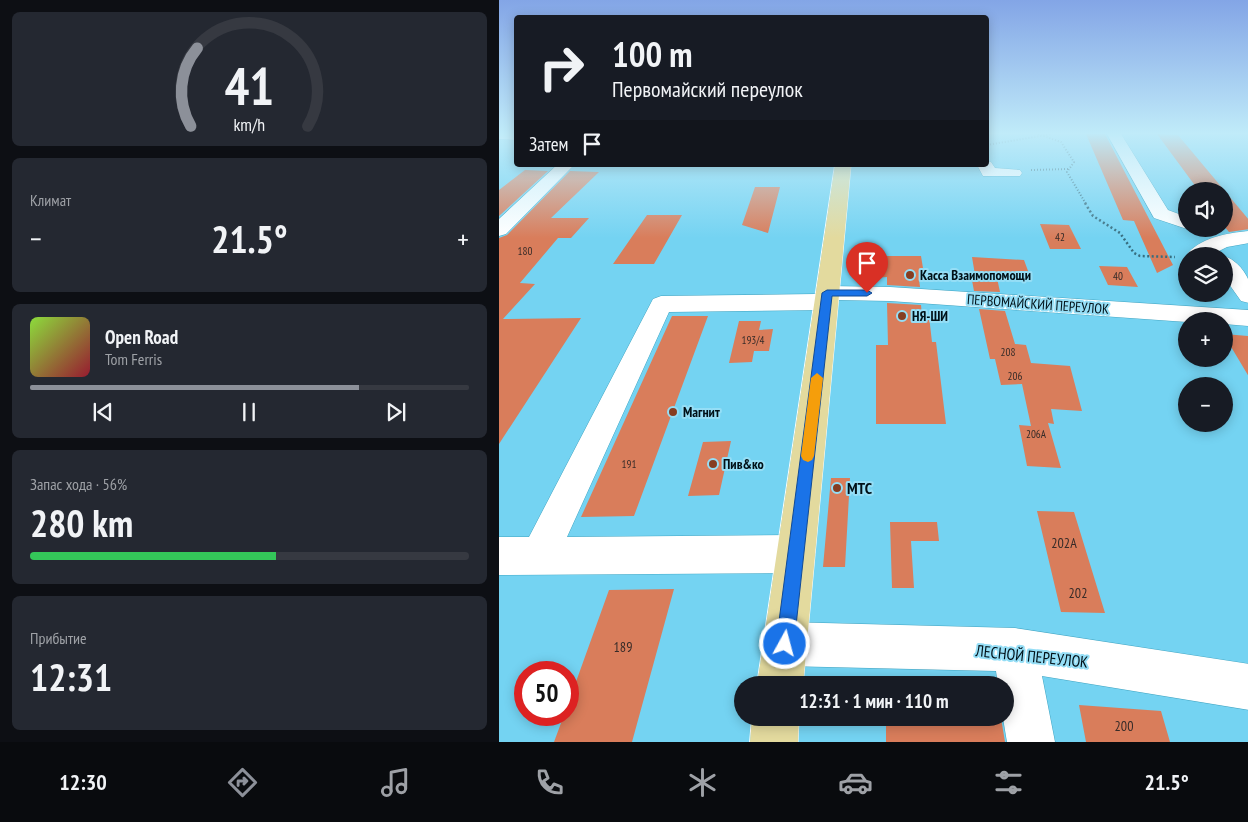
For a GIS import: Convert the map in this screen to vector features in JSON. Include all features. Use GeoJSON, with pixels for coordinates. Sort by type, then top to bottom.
{"type":"FeatureCollection","features":[{"type":"Feature","properties":{"kind":"main road"},"geometry":{"type":"LineString","coordinates":[[781,676],[843,169]]}},
{"type":"Feature","properties":{"kind":"main road"},"geometry":{"type":"LineString","coordinates":[[774,742],[776,726]]}},
{"type":"Feature","properties":{"kind":"street"},"geometry":{"type":"LineString","coordinates":[[499,230],[562,169]]}},
{"type":"Feature","properties":{"kind":"street"},"geometry":{"type":"LineString","coordinates":[[987,169],[989,173],[1014,173]]}},
{"type":"Feature","properties":{"kind":"street"},"geometry":{"type":"LineString","coordinates":[[1134,169],[1161,214],[1178,220]]}},
{"type":"Feature","properties":{"kind":"street"},"geometry":{"type":"LineString","coordinates":[[1213,247],[1228,240],[1248,237]]}},
{"type":"Feature","properties":{"kind":"street"},"geometry":{"type":"LineString","coordinates":[[1233,253],[1248,254]]}},
{"type":"Feature","properties":{"kind":"street"},"geometry":{"type":"LineString","coordinates":[[1233,274],[1248,296]]}},
{"type":"Feature","properties":{"kind":"street","name":"ПЕРВОМАЙСКИЙ ПЕРЕУЛОК"},"geometry":{"type":"LineString","coordinates":[[539,556],[661,304],[890,294],[1178,314]]}},
{"type":"Feature","properties":{"kind":"street","name":"ПЕРВОМАЙСКИЙ ПЕРЕУЛОК"},"geometry":{"type":"LineString","coordinates":[[1233,317],[1248,318]]}},
{"type":"Feature","properties":{"kind":"street"},"geometry":{"type":"LineString","coordinates":[[499,556],[795,554]]}},
{"type":"Feature","properties":{"kind":"street","name":"ЛЕСНОЙ ПЕРЕУЛОК"},"geometry":{"type":"LineString","coordinates":[[785,644],[1015,650],[1248,687]]}},
{"type":"Feature","properties":{"kind":"street"},"geometry":{"type":"LineString","coordinates":[[1015,650],[1031,742]]}},
{"type":"Feature","properties":{"kind":"path"},"geometry":{"type":"LineString","coordinates":[[1014,173],[1022,170],[1068,169],[1067,172],[1093,216],[1120,233],[1134,253],[1140,256],[1178,261]]}},
{"type":"Feature","properties":{"kind":"building"},"geometry":{"type":"Polygon","coordinates":[[[1101,169],[1123,169],[1173,265],[1157,273],[1134,221],[1123,220],[1101,169]]]}},
{"type":"Feature","properties":{"kind":"building"},"geometry":{"type":"Polygon","coordinates":[[[1183,169],[1206,169],[1217,182],[1192,182],[1183,169]]]}},
{"type":"Feature","properties":{"kind":"building"},"geometry":{"type":"Polygon","coordinates":[[[525,170],[548,171],[499,216],[499,190],[525,170]]]}},
{"type":"Feature","properties":{"kind":"building"},"geometry":{"type":"Polygon","coordinates":[[[570,171],[599,172],[551,218],[589,218],[571,238],[558,238],[520,283],[535,284],[503,319],[581,318],[499,444],[499,238],[507,235],[570,171]]]}},
{"type":"Feature","properties":{"kind":"building"},"geometry":{"type":"Polygon","coordinates":[[[755,187],[780,187],[768,233],[742,225],[755,187]]]}},
{"type":"Feature","properties":{"kind":"building"},"geometry":{"type":"Polygon","coordinates":[[[1233,201],[1249,220],[1249,229],[1233,231],[1233,201]]]}},
{"type":"Feature","properties":{"kind":"building"},"geometry":{"type":"Polygon","coordinates":[[[647,215],[682,215],[654,264],[613,264],[647,215]]]}},
{"type":"Feature","properties":{"kind":"building"},"geometry":{"type":"Polygon","coordinates":[[[1040,224],[1069,225],[1081,249],[1050,249],[1040,224]]]}},
{"type":"Feature","properties":{"kind":"building"},"geometry":{"type":"Polygon","coordinates":[[[873,256],[921,256],[925,280],[919,280],[920,287],[887,285],[887,277],[874,278],[873,256]]]}},
{"type":"Feature","properties":{"kind":"building"},"geometry":{"type":"Polygon","coordinates":[[[972,257],[1024,260],[1031,279],[997,278],[1000,292],[974,291],[971,275],[975,275],[972,257]]]}},
{"type":"Feature","properties":{"kind":"building"},"geometry":{"type":"Polygon","coordinates":[[[1099,266],[1127,267],[1138,287],[1108,285],[1099,266]]]}},
{"type":"Feature","properties":{"kind":"building"},"geometry":{"type":"Polygon","coordinates":[[[887,303],[921,305],[922,316],[929,316],[932,342],[936,342],[946,424],[876,424],[876,345],[888,345],[887,303]]]}},
{"type":"Feature","properties":{"kind":"building"},"geometry":{"type":"Polygon","coordinates":[[[979,309],[1005,311],[1015,344],[1026,345],[1031,363],[1070,366],[1082,411],[1051,409],[1054,424],[1048,423],[1061,468],[1027,466],[1019,425],[1031,426],[1022,384],[1001,385],[995,359],[990,359],[979,309]]]}},
{"type":"Feature","properties":{"kind":"building"},"geometry":{"type":"Polygon","coordinates":[[[672,316],[708,316],[634,516],[581,517],[672,316]]]}},
{"type":"Feature","properties":{"kind":"building"},"geometry":{"type":"Polygon","coordinates":[[[739,321],[761,321],[759,330],[773,329],[769,351],[754,351],[752,362],[729,363],[739,321]]]}},
{"type":"Feature","properties":{"kind":"building"},"geometry":{"type":"Polygon","coordinates":[[[1233,335],[1249,336],[1249,377],[1233,350],[1233,335]]]}},
{"type":"Feature","properties":{"kind":"building"},"geometry":{"type":"Polygon","coordinates":[[[731,441],[719,495],[688,496],[703,442],[731,441]]]}},
{"type":"Feature","properties":{"kind":"building"},"geometry":{"type":"Polygon","coordinates":[[[831,478],[850,478],[845,567],[823,567],[831,478]]]}},
{"type":"Feature","properties":{"kind":"building"},"geometry":{"type":"Polygon","coordinates":[[[1037,511],[1074,512],[1105,613],[1061,612],[1037,511]]]}},
{"type":"Feature","properties":{"kind":"building"},"geometry":{"type":"Polygon","coordinates":[[[890,522],[937,522],[939,541],[911,541],[914,588],[892,588],[890,522]]]}},
{"type":"Feature","properties":{"kind":"building"},"geometry":{"type":"Polygon","coordinates":[[[674,589],[632,742],[554,742],[560,726],[579,726],[579,673],[609,590],[674,589]]]}},
{"type":"Feature","properties":{"kind":"building"},"geometry":{"type":"Polygon","coordinates":[[[1079,705],[1161,711],[1170,742],[1086,742],[1079,705]]]}},
{"type":"Feature","properties":{"kind":"building"},"geometry":{"type":"Polygon","coordinates":[[[886,726],[1002,726],[1005,742],[886,742],[886,726]]]}},
{"type":"Feature","properties":{"kind":"slow traffic"},"geometry":{"type":"LineString","coordinates":[[808,456],[817,378]]}},
{"type":"Feature","properties":{"kind":"place","name":"Касса Взаимопомощи"},"geometry":{"type":"Point","coordinates":[910,275]}},
{"type":"Feature","properties":{"kind":"place","name":"НЯ-ШИ"},"geometry":{"type":"Point","coordinates":[902,316]}},
{"type":"Feature","properties":{"kind":"place","name":"Магнит"},"geometry":{"type":"Point","coordinates":[673,412]}},
{"type":"Feature","properties":{"kind":"place","name":"Пив&ко"},"geometry":{"type":"Point","coordinates":[713,464]}},
{"type":"Feature","properties":{"kind":"place","name":"МТС"},"geometry":{"type":"Point","coordinates":[837,488]}},
{"type":"Feature","properties":{"kind":"route"},"geometry":{"type":"LineString","coordinates":[[785,644],[827,293],[867,293]]}}]}
